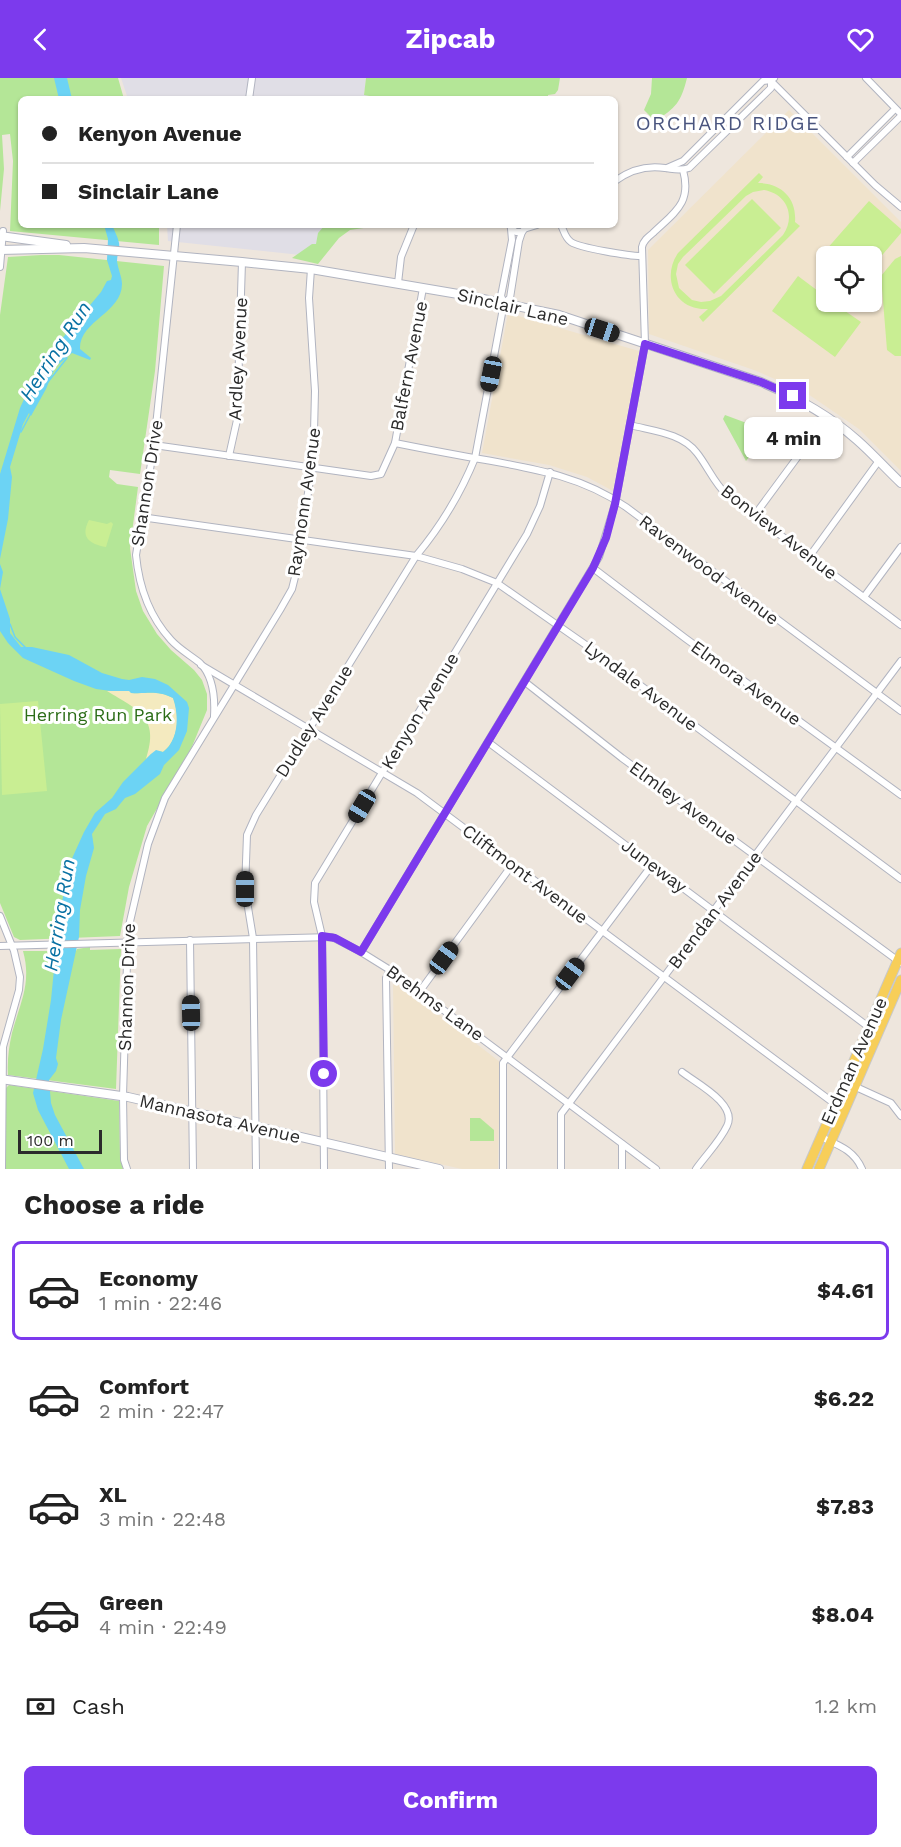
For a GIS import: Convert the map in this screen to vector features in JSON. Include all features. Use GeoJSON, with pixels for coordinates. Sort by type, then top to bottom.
{"type":"FeatureCollection","features":[{"type":"Feature","properties":{"kind":"main road","name":"Sinclair Lane"},"geometry":{"type":"LineString","coordinates":[[2,235],[137,254],[311,269],[398,283],[559,315],[761,382],[793,396],[827,417],[856,439],[901,483]]}},
{"type":"Feature","properties":{"kind":"main road","name":"Sinclair Lane"},"geometry":{"type":"LineString","coordinates":[[1,250],[84,248]]}},
{"type":"Feature","properties":{"kind":"main road","name":"Erdman Avenue"},"geometry":{"type":"LineString","coordinates":[[807,1169],[900,959]]}},
{"type":"Feature","properties":{"kind":"main road","name":"Erdman Avenue"},"geometry":{"type":"LineString","coordinates":[[819,1169],[901,980]]}},
{"type":"Feature","properties":{"kind":"main road","name":"Mannasota Avenue"},"geometry":{"type":"LineString","coordinates":[[1,1080],[123,1096],[438,1169]]}},
{"type":"Feature","properties":{"kind":"street"},"geometry":{"type":"LineString","coordinates":[[249,96],[252,78]]}},
{"type":"Feature","properties":{"kind":"street"},"geometry":{"type":"LineString","coordinates":[[853,163],[901,115],[866,78]]}},
{"type":"Feature","properties":{"kind":"street"},"geometry":{"type":"LineString","coordinates":[[771,79],[853,163],[901,207]]}},
{"type":"Feature","properties":{"kind":"street"},"geometry":{"type":"LineString","coordinates":[[667,168],[683,161],[763,81],[771,79]]}},
{"type":"Feature","properties":{"kind":"street"},"geometry":{"type":"LineString","coordinates":[[618,179],[634,170],[667,168],[683,170],[693,165],[771,88],[771,79]]}},
{"type":"Feature","properties":{"kind":"street"},"geometry":{"type":"LineString","coordinates":[[847,157],[896,109]]}},
{"type":"Feature","properties":{"kind":"street"},"geometry":{"type":"LineString","coordinates":[[361,952],[593,568],[606,538],[616,500],[645,344],[642,243],[682,203],[686,190],[683,170]]}},
{"type":"Feature","properties":{"kind":"street","name":"Shannon Drive"},"geometry":{"type":"LineString","coordinates":[[177,228],[154,445],[136,548],[137,564],[148,606],[171,640],[201,665],[213,690],[214,716]]}},
{"type":"Feature","properties":{"kind":"street"},"geometry":{"type":"LineString","coordinates":[[398,283],[401,257],[413,228]]}},
{"type":"Feature","properties":{"kind":"street"},"geometry":{"type":"LineString","coordinates":[[509,228],[512,240],[501,296],[504,303],[510,298],[518,245],[526,228]]}},
{"type":"Feature","properties":{"kind":"street"},"geometry":{"type":"LineString","coordinates":[[511,228],[516,232],[526,228]]}},
{"type":"Feature","properties":{"kind":"street"},"geometry":{"type":"LineString","coordinates":[[562,228],[565,236],[573,243],[641,256]]}},
{"type":"Feature","properties":{"kind":"street"},"geometry":{"type":"LineString","coordinates":[[0,267],[2,235]]}},
{"type":"Feature","properties":{"kind":"street","name":"Ardley Avenue"},"geometry":{"type":"LineString","coordinates":[[229,456],[237,420],[242,262]]}},
{"type":"Feature","properties":{"kind":"street","name":"Raymonn Avenue"},"geometry":{"type":"LineString","coordinates":[[236,684],[292,589],[302,540],[312,467],[315,399],[309,298],[311,269]]}},
{"type":"Feature","properties":{"kind":"street","name":"Balfern Avenue"},"geometry":{"type":"LineString","coordinates":[[394,444],[423,288]]}},
{"type":"Feature","properties":{"kind":"street","name":"Dudley Avenue"},"geometry":{"type":"LineString","coordinates":[[256,1169],[253,938],[245,889],[247,835],[309,729],[416,556],[445,517],[468,475],[474,458],[504,303]]}},
{"type":"Feature","properties":{"kind":"street"},"geometry":{"type":"LineString","coordinates":[[754,516],[827,417]]}},
{"type":"Feature","properties":{"kind":"street","name":"Bonview Avenue"},"geometry":{"type":"LineString","coordinates":[[630,425],[664,433],[686,442],[697,453],[718,487],[901,625]]}},
{"type":"Feature","properties":{"kind":"street"},"geometry":{"type":"LineString","coordinates":[[154,445],[378,476],[383,471],[394,444]]}},
{"type":"Feature","properties":{"kind":"street","name":"Ravenwood Avenue"},"geometry":{"type":"LineString","coordinates":[[394,444],[550,472],[583,483],[616,500],[901,711]]}},
{"type":"Feature","properties":{"kind":"street"},"geometry":{"type":"LineString","coordinates":[[809,557],[878,462]]}},
{"type":"Feature","properties":{"kind":"street","name":"Kenyon Avenue"},"geometry":{"type":"LineString","coordinates":[[324,1169],[322,936],[314,902],[315,883],[531,528],[550,472]]}},
{"type":"Feature","properties":{"kind":"street","name":"Lyndale Avenue"},"geometry":{"type":"LineString","coordinates":[[141,517],[416,556],[462,568],[496,584],[559,625],[901,879]]}},
{"type":"Feature","properties":{"kind":"street"},"geometry":{"type":"LineString","coordinates":[[864,597],[901,547]]}},
{"type":"Feature","properties":{"kind":"street","name":"Elmora Avenue"},"geometry":{"type":"LineString","coordinates":[[593,568],[670,627],[901,795]]}},
{"type":"Feature","properties":{"kind":"street","name":"Brendan Avenue"},"geometry":{"type":"LineString","coordinates":[[561,1169],[561,1114],[901,661]]}},
{"type":"Feature","properties":{"kind":"street","name":"Cliftmont Avenue"},"geometry":{"type":"LineString","coordinates":[[201,665],[417,793],[835,1104]]}},
{"type":"Feature","properties":{"kind":"street","name":"Elmley Avenue"},"geometry":{"type":"LineString","coordinates":[[525,682],[602,743],[755,857],[900,959]]}},
{"type":"Feature","properties":{"kind":"street","name":"Shannon Drive"},"geometry":{"type":"LineString","coordinates":[[126,1169],[123,1096],[129,919],[159,811],[214,716],[236,684]]}},
{"type":"Feature","properties":{"kind":"street","name":"Juneway"},"geometry":{"type":"LineString","coordinates":[[488,742],[878,1034]]}},
{"type":"Feature","properties":{"kind":"street"},"geometry":{"type":"LineString","coordinates":[[420,991],[513,865]]}},
{"type":"Feature","properties":{"kind":"street"},"geometry":{"type":"LineString","coordinates":[[503,1169],[503,1063],[652,865]]}},
{"type":"Feature","properties":{"kind":"street"},"geometry":{"type":"LineString","coordinates":[[0,916],[20,970],[20,982],[4,1038],[1,1080],[2,1169]]}},
{"type":"Feature","properties":{"kind":"street","name":"Brehms Lane"},"geometry":{"type":"LineString","coordinates":[[0,946],[322,936],[335,938],[390,970],[420,991],[656,1169]]}},
{"type":"Feature","properties":{"kind":"street"},"geometry":{"type":"LineString","coordinates":[[190,940],[193,1169]]}},
{"type":"Feature","properties":{"kind":"street"},"geometry":{"type":"LineString","coordinates":[[388,1169],[386,978],[390,970]]}},
{"type":"Feature","properties":{"kind":"street"},"geometry":{"type":"LineString","coordinates":[[682,1072],[721,1101],[729,1113],[726,1129],[696,1169]]}},
{"type":"Feature","properties":{"kind":"street"},"geometry":{"type":"LineString","coordinates":[[845,1082],[891,1103],[901,1116]]}},
{"type":"Feature","properties":{"kind":"street"},"geometry":{"type":"LineString","coordinates":[[821,1137],[848,1150],[862,1169]]}},
{"type":"Feature","properties":{"kind":"street"},"geometry":{"type":"LineString","coordinates":[[622,1144],[622,1169]]}},
{"type":"Feature","properties":{"kind":"shaded area"},"geometry":{"type":"Polygon","coordinates":[[[121,78],[366,78],[364,95],[370,96],[127,96],[121,78]]]}},
{"type":"Feature","properties":{"kind":"shaded area"},"geometry":{"type":"Polygon","coordinates":[[[789,110],[901,222],[901,471],[859,429],[805,392],[754,370],[649,334],[648,250],[789,110]]]}},
{"type":"Feature","properties":{"kind":"shaded area"},"geometry":{"type":"Polygon","coordinates":[[[167,228],[334,228],[310,256],[168,241],[167,228]]]}},
{"type":"Feature","properties":{"kind":"shaded area"},"geometry":{"type":"Polygon","coordinates":[[[508,313],[639,351],[613,491],[587,477],[549,465],[482,453],[508,313]]]}},
{"type":"Feature","properties":{"kind":"shaded area"},"geometry":{"type":"Polygon","coordinates":[[[395,981],[500,1062],[498,1169],[462,1169],[395,1154],[393,982],[395,981]]]}},
{"type":"Feature","properties":{"kind":"green space"},"geometry":{"type":"Polygon","coordinates":[[[0,78],[118,78],[123,96],[18,96],[18,228],[159,228],[159,245],[10,231],[13,161],[10,134],[2,135],[4,169],[0,211],[0,78]]]}},
{"type":"Feature","properties":{"kind":"green space"},"geometry":{"type":"Polygon","coordinates":[[[366,78],[560,78],[558,90],[555,94],[548,96],[364,95],[366,78]]]}},
{"type":"Feature","properties":{"kind":"green space"},"geometry":{"type":"Polygon","coordinates":[[[652,78],[687,78],[677,104],[655,121],[644,110],[651,94],[652,78]]]}},
{"type":"Feature","properties":{"kind":"green space"},"geometry":{"type":"Polygon","coordinates":[[[759,173],[763,177],[758,183],[780,189],[790,199],[795,213],[795,222],[800,226],[703,322],[699,317],[708,309],[687,305],[674,291],[671,273],[678,253],[759,173]],[[764,190],[746,196],[683,257],[678,264],[676,274],[679,288],[692,300],[710,301],[721,296],[783,235],[789,221],[789,213],[784,201],[772,192],[764,190]]]}},
{"type":"Feature","properties":{"kind":"green space"},"geometry":{"type":"Polygon","coordinates":[[[752,199],[781,228],[714,294],[685,265],[752,199]]]}},
{"type":"Feature","properties":{"kind":"green space"},"geometry":{"type":"Polygon","coordinates":[[[869,201],[901,229],[901,233],[882,255],[882,246],[829,246],[869,201]]]}},
{"type":"Feature","properties":{"kind":"green space"},"geometry":{"type":"Polygon","coordinates":[[[322,228],[364,228],[350,230],[339,238],[318,264],[292,258],[312,244],[316,244],[318,233],[322,228]]]}},
{"type":"Feature","properties":{"kind":"green space","name":"Herring Run Park"},"geometry":{"type":"Polygon","coordinates":[[[41,255],[164,266],[155,371],[140,474],[110,470],[109,477],[117,484],[138,487],[130,548],[136,591],[143,611],[157,634],[202,680],[207,694],[207,710],[191,749],[147,826],[129,887],[120,936],[20,940],[14,937],[0,903],[0,315],[8,257],[41,255]]]}},
{"type":"Feature","properties":{"kind":"green space"},"geometry":{"type":"Polygon","coordinates":[[[901,256],[901,356],[895,356],[887,350],[882,288],[882,275],[895,259],[901,256]]]}},
{"type":"Feature","properties":{"kind":"green space"},"geometry":{"type":"Polygon","coordinates":[[[798,276],[816,290],[816,312],[846,312],[861,322],[835,357],[772,311],[798,276]]]}},
{"type":"Feature","properties":{"kind":"green space"},"geometry":{"type":"Polygon","coordinates":[[[725,415],[768,431],[746,461],[723,419],[725,415]]]}},
{"type":"Feature","properties":{"kind":"green space"},"geometry":{"type":"Polygon","coordinates":[[[89,520],[113,524],[106,547],[88,539],[85,531],[89,520]]]}},
{"type":"Feature","properties":{"kind":"green space"},"geometry":{"type":"Polygon","coordinates":[[[38,701],[47,791],[2,795],[0,704],[38,701]]]}},
{"type":"Feature","properties":{"kind":"green space"},"geometry":{"type":"Polygon","coordinates":[[[90,947],[90,950],[121,949],[116,1089],[8,1075],[11,1038],[26,983],[23,951],[76,951],[90,947]]]}},
{"type":"Feature","properties":{"kind":"green space"},"geometry":{"type":"Polygon","coordinates":[[[9,1085],[119,1101],[120,1155],[123,1169],[6,1169],[5,1089],[9,1085]]]}},
{"type":"Feature","properties":{"kind":"green space"},"geometry":{"type":"Polygon","coordinates":[[[470,1118],[480,1118],[494,1130],[494,1141],[470,1141],[470,1118]]]}},
{"type":"Feature","properties":{"kind":"sand"},"geometry":{"type":"Polygon","coordinates":[[[130,690],[131,693],[157,693],[173,698],[177,712],[177,727],[172,741],[163,752],[151,754],[146,759],[150,745],[148,724],[137,710],[107,691],[130,690]]]}},
{"type":"Feature","properties":{"kind":"water"},"geometry":{"type":"Polygon","coordinates":[[[54,78],[67,78],[71,96],[58,96],[54,78]]]}},
{"type":"Feature","properties":{"kind":"water","name":"Herring Run"},"geometry":{"type":"Polygon","coordinates":[[[105,228],[113,228],[119,248],[117,261],[122,284],[120,294],[108,310],[86,331],[82,339],[80,349],[91,358],[90,360],[72,353],[55,367],[31,416],[29,413],[23,424],[10,467],[12,477],[8,519],[0,559],[0,474],[20,408],[36,373],[101,292],[107,281],[111,280],[107,260],[108,239],[105,228]]]}},
{"type":"Feature","properties":{"kind":"water"},"geometry":{"type":"Polygon","coordinates":[[[0,564],[3,572],[0,589],[0,564]]]}},
{"type":"Feature","properties":{"kind":"water","name":"Herring Run"},"geometry":{"type":"Polygon","coordinates":[[[0,589],[10,619],[10,633],[21,647],[32,647],[69,655],[102,673],[122,679],[142,677],[155,679],[168,685],[187,702],[189,708],[187,731],[179,750],[164,765],[160,774],[135,794],[125,798],[116,809],[105,814],[92,834],[94,848],[86,876],[80,910],[79,937],[61,1020],[56,1058],[58,1064],[49,1080],[51,1103],[55,1115],[84,1169],[69,1169],[38,1110],[33,1093],[51,1000],[59,918],[69,865],[95,813],[112,798],[123,782],[151,754],[156,750],[163,752],[168,747],[175,734],[176,712],[173,698],[157,693],[96,689],[23,658],[0,631],[0,589]]]}},
{"type":"Feature","properties":{"kind":"waterway","name":"Herring Run"},"geometry":{"type":"LineString","coordinates":[[48,382],[67,358]]}},
{"type":"Feature","properties":{"kind":"waterway","name":"Herring Run"},"geometry":{"type":"LineString","coordinates":[[21,432],[31,413]]}},
{"type":"Feature","properties":{"kind":"waterway","name":"Herring Run"},"geometry":{"type":"LineString","coordinates":[[10,624],[15,637],[27,649]]}},
{"type":"Feature","properties":{"kind":"district","name":"ORCHARD RIDGE"},"geometry":{"type":"Point","coordinates":[728,123]}},
{"type":"Feature","properties":{"kind":"route"},"geometry":{"type":"LineString","coordinates":[[324,1074],[322,936],[335,938],[361,952],[593,568],[606,538],[615,504],[645,344],[761,382],[793,396]]}}]}
